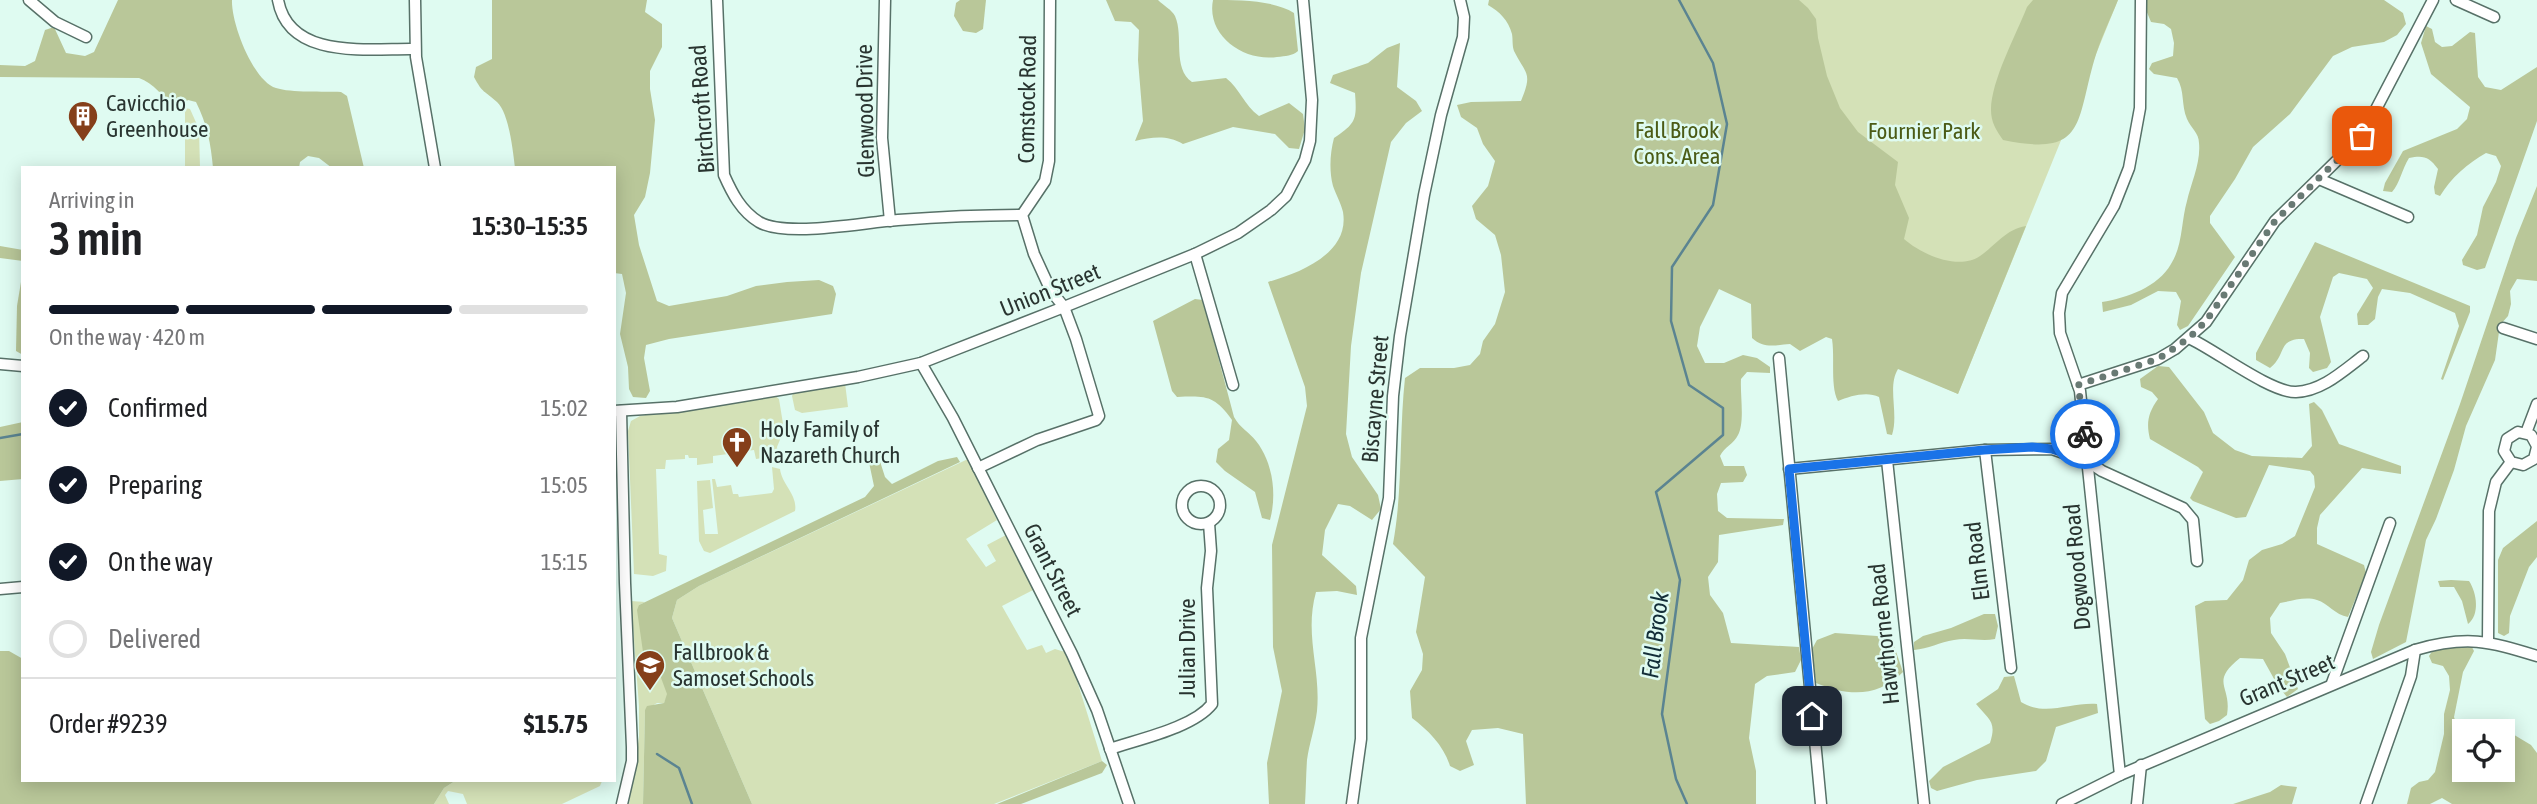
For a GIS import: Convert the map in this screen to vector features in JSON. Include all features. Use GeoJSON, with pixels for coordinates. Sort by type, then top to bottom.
{"type":"FeatureCollection","features":[{"type":"Feature","properties":{"kind":"street"},"geometry":{"type":"LineString","coordinates":[[29,0],[55,22],[86,37]]}},
{"type":"Feature","properties":{"kind":"street"},"geometry":{"type":"LineString","coordinates":[[278,0],[280,10],[291,27],[307,40],[326,47],[415,49]]}},
{"type":"Feature","properties":{"kind":"street"},"geometry":{"type":"LineString","coordinates":[[415,0],[415,49],[435,166]]}},
{"type":"Feature","properties":{"kind":"street","name":"Birchcroft Road"},"geometry":{"type":"LineString","coordinates":[[717,0],[724,175],[744,210],[760,222],[779,229],[890,221]]}},
{"type":"Feature","properties":{"kind":"street","name":"Glenwood Drive"},"geometry":{"type":"LineString","coordinates":[[885,0],[882,138],[890,221]]}},
{"type":"Feature","properties":{"kind":"street","name":"Comstock Road"},"geometry":{"type":"LineString","coordinates":[[1022,215],[1045,181],[1049,161],[1050,0]]}},
{"type":"Feature","properties":{"kind":"street","name":"Union Street"},"geometry":{"type":"LineString","coordinates":[[617,411],[677,407],[858,377],[921,363],[1195,254],[1238,233],[1286,196],[1305,160],[1310,141],[1312,100],[1303,0]]}},
{"type":"Feature","properties":{"kind":"street","name":"Biscayne Street"},"geometry":{"type":"LineString","coordinates":[[1352,804],[1361,739],[1361,638],[1389,498],[1393,396],[1400,336],[1424,195],[1441,115],[1463,37],[1464,17],[1460,0]]}},
{"type":"Feature","properties":{"kind":"street","name":"Dogwood Road"},"geometry":{"type":"LineString","coordinates":[[2120,775],[2078,385],[2060,333],[2059,313],[2062,293],[2114,206],[2129,167],[2140,108],[2141,0]]}},
{"type":"Feature","properties":{"kind":"street"},"geometry":{"type":"LineString","coordinates":[[2078,385],[2158,359],[2189,338],[2206,321],[2275,221],[2362,136],[2433,0]]}},
{"type":"Feature","properties":{"kind":"street"},"geometry":{"type":"LineString","coordinates":[[2456,0],[2494,18]]}},
{"type":"Feature","properties":{"kind":"street"},"geometry":{"type":"LineString","coordinates":[[2319,179],[2409,217]]}},
{"type":"Feature","properties":{"kind":"street"},"geometry":{"type":"LineString","coordinates":[[890,221],[1022,215],[1051,291],[1064,307],[1088,376],[1099,414],[1098,419],[1037,440],[978,468]]}},
{"type":"Feature","properties":{"kind":"street"},"geometry":{"type":"LineString","coordinates":[[1195,254],[1233,385]]}},
{"type":"Feature","properties":{"kind":"street"},"geometry":{"type":"LineString","coordinates":[[2503,328],[2537,339]]}},
{"type":"Feature","properties":{"kind":"street"},"geometry":{"type":"LineString","coordinates":[[2189,338],[2275,387],[2295,392],[2315,388],[2333,379],[2363,356]]}},
{"type":"Feature","properties":{"kind":"street"},"geometry":{"type":"LineString","coordinates":[[1779,358],[1821,804]]}},
{"type":"Feature","properties":{"kind":"street","name":"Grant Street"},"geometry":{"type":"LineString","coordinates":[[921,363],[978,468],[1072,654],[1097,710],[1129,804]]}},
{"type":"Feature","properties":{"kind":"street"},"geometry":{"type":"LineString","coordinates":[[0,364],[21,366]]}},
{"type":"Feature","properties":{"kind":"street"},"geometry":{"type":"LineString","coordinates":[[2526,433],[2536,408]]}},
{"type":"Feature","properties":{"kind":"street"},"geometry":{"type":"LineString","coordinates":[[617,411],[632,747],[632,761],[622,804]]}},
{"type":"Feature","properties":{"kind":"street"},"geometry":{"type":"LineString","coordinates":[[2518,432],[2526,433],[2535,440],[2537,447],[2534,458],[2523,465],[2511,462],[2504,451],[2507,439],[2518,432]]}},
{"type":"Feature","properties":{"kind":"street"},"geometry":{"type":"LineString","coordinates":[[1789,469],[1984,450],[2052,449],[2087,461],[2102,471],[2183,508],[2193,520],[2197,561]]}},
{"type":"Feature","properties":{"kind":"street","name":"Elm Road"},"geometry":{"type":"LineString","coordinates":[[1984,450],[2011,668]]}},
{"type":"Feature","properties":{"kind":"street","name":"Hawthorne Road"},"geometry":{"type":"LineString","coordinates":[[1887,460],[1924,804]]}},
{"type":"Feature","properties":{"kind":"street"},"geometry":{"type":"LineString","coordinates":[[2488,641],[2489,512],[2496,482],[2511,462]]}},
{"type":"Feature","properties":{"kind":"street","name":"Julian Drive"},"geometry":{"type":"LineString","coordinates":[[1110,749],[1204,714],[1212,704],[1207,588],[1211,551],[1209,523]]}},
{"type":"Feature","properties":{"kind":"street"},"geometry":{"type":"LineString","coordinates":[[2332,683],[2390,523]]}},
{"type":"Feature","properties":{"kind":"street"},"geometry":{"type":"LineString","coordinates":[[0,589],[21,587]]}},
{"type":"Feature","properties":{"kind":"street","name":"Grant Street"},"geometry":{"type":"LineString","coordinates":[[2062,804],[2141,765],[2332,683],[2438,643],[2488,641],[2537,656]]}},
{"type":"Feature","properties":{"kind":"street"},"geometry":{"type":"LineString","coordinates":[[2366,804],[2411,677],[2416,650]]}},
{"type":"Feature","properties":{"kind":"street"},"geometry":{"type":"LineString","coordinates":[[2137,804],[2141,765]]}},
{"type":"Feature","properties":{"kind":"green space"},"geometry":{"type":"Polygon","coordinates":[[[118,0],[232,0],[239,36],[259,75],[267,83],[282,90],[341,92],[347,96],[364,166],[329,166],[319,158],[308,156],[300,162],[299,166],[213,166],[208,134],[196,102],[188,100],[177,109],[171,110],[158,91],[139,78],[0,77],[0,65],[25,66],[35,61],[45,30],[54,27],[66,53],[85,56],[94,52],[118,0]]]}},
{"type":"Feature","properties":{"kind":"green space"},"geometry":{"type":"Polygon","coordinates":[[[492,0],[647,0],[645,12],[662,24],[662,47],[650,71],[655,120],[650,173],[645,197],[634,215],[639,245],[657,301],[669,306],[727,296],[756,286],[819,280],[833,286],[836,294],[832,314],[669,339],[646,345],[644,358],[650,391],[646,398],[633,397],[629,389],[628,367],[620,334],[626,293],[622,274],[616,273],[616,166],[515,166],[505,115],[474,77],[476,67],[492,59],[492,0]]]}},
{"type":"Feature","properties":{"kind":"green space"},"geometry":{"type":"Polygon","coordinates":[[[960,0],[986,0],[983,29],[976,33],[963,31],[954,16],[956,3],[960,0]]]}},
{"type":"Feature","properties":{"kind":"green space"},"geometry":{"type":"Polygon","coordinates":[[[1106,0],[1158,0],[1175,16],[1180,60],[1186,76],[1192,82],[1226,78],[1259,116],[1289,103],[1303,114],[1305,129],[1299,149],[1289,148],[1275,134],[1233,127],[1183,144],[1160,138],[1135,141],[1143,121],[1138,60],[1139,30],[1131,22],[1115,21],[1106,0]]]}},
{"type":"Feature","properties":{"kind":"green space"},"geometry":{"type":"Polygon","coordinates":[[[1213,0],[1266,3],[1294,13],[1298,51],[1289,56],[1264,57],[1240,51],[1221,35],[1215,25],[1213,0]]]}},
{"type":"Feature","properties":{"kind":"green space","name":"Fall Brook Cons. Area"},"geometry":{"type":"Polygon","coordinates":[[[1489,0],[1799,0],[1816,19],[1827,76],[1840,108],[1858,132],[1898,162],[1895,185],[1909,218],[1904,239],[1930,255],[1961,262],[1980,256],[2007,234],[2026,226],[1958,394],[1898,369],[1893,384],[1892,435],[1887,434],[1879,397],[1864,394],[1838,401],[1834,388],[1832,339],[1826,337],[1800,351],[1790,344],[1761,344],[1752,338],[1751,304],[1719,289],[1700,327],[1697,346],[1705,363],[1724,363],[1743,355],[1757,358],[1770,367],[1770,373],[1747,372],[1741,379],[1740,430],[1720,456],[1724,466],[1744,466],[1747,475],[1743,482],[1721,483],[1717,494],[1718,511],[1727,518],[1784,519],[1783,525],[1719,535],[1718,562],[1708,577],[1710,595],[1723,613],[1731,643],[1799,647],[1801,660],[1795,672],[1767,676],[1755,684],[1749,738],[1756,771],[1756,804],[1526,804],[1523,734],[1498,728],[1472,730],[1466,741],[1474,765],[1460,771],[1450,766],[1435,739],[1412,718],[1410,691],[1422,670],[1423,654],[1416,632],[1425,577],[1393,544],[1405,378],[1420,368],[1470,365],[1480,354],[1483,341],[1495,324],[1505,292],[1501,255],[1495,235],[1476,219],[1472,206],[1488,186],[1495,161],[1483,144],[1477,128],[1461,117],[1457,105],[1471,102],[1521,101],[1525,92],[1526,74],[1514,51],[1512,34],[1503,17],[1488,5],[1489,0]]]}},
{"type":"Feature","properties":{"kind":"green space"},"geometry":{"type":"Polygon","coordinates":[[[1609,0],[2118,0],[1958,394],[1531,205],[1609,0]]]}},
{"type":"Feature","properties":{"kind":"green space"},"geometry":{"type":"Polygon","coordinates":[[[2033,0],[2118,0],[2096,53],[2079,118],[2073,130],[2063,139],[2049,144],[2003,140],[1994,126],[1991,114],[1999,72],[2027,7],[2033,0]]]}},
{"type":"Feature","properties":{"kind":"green space"},"geometry":{"type":"Polygon","coordinates":[[[2147,0],[2384,0],[2403,13],[2406,24],[2397,35],[2384,42],[2352,47],[2333,56],[2290,114],[2253,147],[2210,216],[2210,223],[2235,257],[2188,326],[2180,330],[2177,325],[2181,301],[2176,292],[2158,291],[2131,305],[2103,312],[2102,302],[2141,290],[2158,279],[2171,264],[2180,241],[2185,209],[2199,158],[2199,139],[2187,119],[2177,78],[2154,74],[2149,69],[2152,63],[2173,56],[2174,43],[2171,29],[2164,24],[2151,22],[2146,10],[2147,0]]]}},
{"type":"Feature","properties":{"kind":"green space"},"geometry":{"type":"Polygon","coordinates":[[[2426,26],[2432,29],[2435,42],[2442,47],[2452,46],[2470,32],[2475,33],[2478,77],[2485,87],[2501,90],[2537,67],[2537,121],[2485,268],[2477,270],[2463,265],[2462,260],[2477,235],[2483,207],[2496,182],[2501,166],[2496,156],[2486,153],[2473,161],[2455,177],[2440,196],[2435,194],[2438,169],[2435,165],[2426,158],[2409,158],[2392,192],[2383,191],[2403,151],[2457,129],[2467,119],[2470,107],[2431,74],[2421,43],[2426,26]]]}},
{"type":"Feature","properties":{"kind":"green space"},"geometry":{"type":"Polygon","coordinates":[[[1400,43],[1397,87],[1416,101],[1422,111],[1406,123],[1391,142],[1361,273],[1351,346],[1346,434],[1352,457],[1378,495],[1381,509],[1372,520],[1350,506],[1338,504],[1325,530],[1322,555],[1356,586],[1357,595],[1337,591],[1316,592],[1312,637],[1318,696],[1307,760],[1305,804],[1269,804],[1267,763],[1282,691],[1273,647],[1272,545],[1307,406],[1305,387],[1268,282],[1308,267],[1331,250],[1339,239],[1343,212],[1333,186],[1331,156],[1334,138],[1351,124],[1356,109],[1355,93],[1330,83],[1333,75],[1368,63],[1387,48],[1400,43]]]}},
{"type":"Feature","properties":{"kind":"green space"},"geometry":{"type":"Polygon","coordinates":[[[185,108],[190,109],[199,129],[200,166],[185,166],[185,108]]]}},
{"type":"Feature","properties":{"kind":"green space"},"geometry":{"type":"Polygon","coordinates":[[[2537,186],[2537,281],[2517,279],[2510,291],[2511,304],[2508,316],[2500,325],[2495,360],[2466,426],[2454,470],[2426,540],[2406,642],[2373,659],[2371,652],[2379,625],[2460,404],[2516,238],[2537,186]]]}},
{"type":"Feature","properties":{"kind":"green space"},"geometry":{"type":"Polygon","coordinates":[[[2315,242],[2470,306],[2443,380],[2441,379],[2459,326],[2455,313],[2410,293],[2382,289],[2375,319],[2368,325],[2358,325],[2357,314],[2373,288],[2367,279],[2339,273],[2333,277],[2320,317],[2331,362],[2327,368],[2313,372],[2309,368],[2310,353],[2304,339],[2295,339],[2286,344],[2270,368],[2256,360],[2256,353],[2315,242]]]}},
{"type":"Feature","properties":{"kind":"green space"},"geometry":{"type":"Polygon","coordinates":[[[0,246],[21,250],[21,261],[0,258],[0,246]]]}},
{"type":"Feature","properties":{"kind":"green space"},"geometry":{"type":"Polygon","coordinates":[[[21,282],[21,354],[16,351],[17,306],[21,282]]]}},
{"type":"Feature","properties":{"kind":"green space"},"geometry":{"type":"Polygon","coordinates":[[[1195,299],[1203,300],[1234,417],[1262,449],[1270,469],[1273,500],[1270,520],[1262,518],[1255,492],[1216,462],[1218,449],[1229,440],[1232,420],[1214,401],[1202,397],[1177,397],[1172,391],[1153,321],[1195,299]]]}},
{"type":"Feature","properties":{"kind":"green space"},"geometry":{"type":"Polygon","coordinates":[[[2158,366],[2169,367],[2204,412],[2213,433],[2235,450],[2252,456],[2302,458],[2312,446],[2309,404],[2314,402],[2322,410],[2339,444],[2401,466],[2401,474],[2362,468],[2320,515],[2317,544],[2364,565],[2366,573],[2348,617],[2308,598],[2280,603],[2270,618],[2271,633],[2285,654],[2298,689],[2287,697],[2263,659],[2240,658],[2231,666],[2224,679],[2227,715],[2210,724],[2205,719],[2195,606],[2205,601],[2227,600],[2243,580],[2249,560],[2262,550],[2282,544],[2295,536],[2315,487],[2314,476],[2310,471],[2269,465],[2246,517],[2236,518],[2193,501],[2190,498],[2203,472],[2150,439],[2149,418],[2158,399],[2152,392],[2141,387],[2140,379],[2158,366]]]}},
{"type":"Feature","properties":{"kind":"green space"},"geometry":{"type":"Polygon","coordinates":[[[845,383],[848,407],[802,413],[795,410],[792,396],[794,392],[845,383]]]}},
{"type":"Feature","properties":{"kind":"green space"},"geometry":{"type":"Polygon","coordinates":[[[773,394],[779,399],[784,430],[777,447],[778,456],[774,460],[756,459],[754,450],[739,452],[738,443],[727,444],[728,454],[713,456],[713,463],[697,465],[697,458],[685,455],[685,459],[666,460],[665,469],[656,469],[659,554],[667,556],[666,571],[653,576],[634,574],[628,431],[631,421],[640,416],[773,394]]]}},
{"type":"Feature","properties":{"kind":"green space"},"geometry":{"type":"Polygon","coordinates":[[[21,422],[21,479],[0,481],[0,427],[21,422]]]}},
{"type":"Feature","properties":{"kind":"green space"},"geometry":{"type":"Polygon","coordinates":[[[877,452],[885,477],[892,484],[938,461],[957,457],[960,462],[699,586],[677,600],[672,618],[752,804],[643,804],[645,710],[647,706],[664,703],[667,694],[654,659],[643,652],[637,610],[639,605],[865,497],[874,486],[867,453],[877,452]]]}},
{"type":"Feature","properties":{"kind":"green space"},"geometry":{"type":"Polygon","coordinates":[[[968,459],[997,520],[966,539],[986,567],[996,561],[987,545],[1006,535],[1035,589],[1002,606],[1027,650],[1042,645],[1046,653],[1055,649],[1065,652],[1070,658],[1102,761],[994,804],[752,804],[672,618],[677,600],[699,586],[968,459]]]}},
{"type":"Feature","properties":{"kind":"green space"},"geometry":{"type":"Polygon","coordinates":[[[772,467],[780,469],[794,500],[795,511],[710,553],[704,551],[699,541],[697,481],[710,480],[713,508],[703,510],[705,534],[718,534],[712,479],[715,479],[717,487],[731,485],[733,494],[738,494],[739,497],[772,493],[772,467]]]}},
{"type":"Feature","properties":{"kind":"green space"},"geometry":{"type":"Polygon","coordinates":[[[2537,521],[2537,557],[2529,567],[2510,616],[2509,633],[2504,636],[2498,633],[2498,560],[2503,548],[2537,521]]]}},
{"type":"Feature","properties":{"kind":"green space"},"geometry":{"type":"Polygon","coordinates":[[[2438,581],[2469,581],[2472,586],[2476,610],[2468,624],[2462,601],[2454,587],[2440,587],[2438,581]]]}},
{"type":"Feature","properties":{"kind":"green space"},"geometry":{"type":"Polygon","coordinates":[[[631,601],[645,602],[639,605],[647,655],[654,659],[668,694],[664,703],[657,703],[645,710],[643,804],[629,804],[639,737],[631,601]]]}},
{"type":"Feature","properties":{"kind":"green space"},"geometry":{"type":"Polygon","coordinates":[[[1984,614],[1995,614],[1998,626],[1995,639],[1959,639],[1914,650],[1914,642],[1923,636],[1984,614]]]}},
{"type":"Feature","properties":{"kind":"green space"},"geometry":{"type":"Polygon","coordinates":[[[1835,633],[1891,637],[1903,672],[1883,687],[1862,692],[1839,690],[1816,683],[1812,649],[1817,640],[1835,633]]]}},
{"type":"Feature","properties":{"kind":"green space"},"geometry":{"type":"Polygon","coordinates":[[[2452,644],[2471,645],[2474,651],[2463,672],[2455,719],[2452,719],[2452,782],[2515,782],[2515,735],[2531,745],[2537,753],[2537,804],[2452,804],[2442,798],[2430,804],[2407,804],[2411,788],[2428,780],[2435,772],[2444,734],[2444,714],[2450,690],[2449,676],[2443,666],[2432,663],[2429,656],[2433,650],[2452,644]]]}},
{"type":"Feature","properties":{"kind":"green space"},"geometry":{"type":"Polygon","coordinates":[[[0,651],[9,651],[21,658],[21,782],[453,782],[444,788],[434,804],[0,804],[0,651]]]}},
{"type":"Feature","properties":{"kind":"green space"},"geometry":{"type":"Polygon","coordinates":[[[2014,676],[2021,702],[2030,706],[2049,709],[2097,704],[2098,713],[2056,727],[2046,761],[2036,771],[1977,780],[1937,791],[1931,788],[1929,781],[1943,767],[1990,743],[1992,725],[1976,704],[1998,689],[2004,677],[2014,676]]]}},
{"type":"Feature","properties":{"kind":"green space"},"geometry":{"type":"Polygon","coordinates":[[[1102,761],[1107,765],[1102,773],[1021,804],[997,804],[1102,761]]]}},
{"type":"Feature","properties":{"kind":"green space"},"geometry":{"type":"Polygon","coordinates":[[[453,782],[602,782],[600,786],[562,804],[467,804],[463,794],[448,791],[445,795],[449,804],[434,804],[444,788],[453,782]]]}},
{"type":"Feature","properties":{"kind":"green space"},"geometry":{"type":"Polygon","coordinates":[[[2281,785],[2297,787],[2292,804],[2233,804],[2270,792],[2281,785]]]}},
{"type":"Feature","properties":{"kind":"waterway","name":"Fall Brook"},"geometry":{"type":"LineString","coordinates":[[1679,0],[1713,63],[1727,124],[1713,205],[1672,267],[1671,321],[1689,385],[1723,408],[1723,435],[1656,492],[1680,580],[1662,714],[1676,779],[1687,804]]}},
{"type":"Feature","properties":{"kind":"waterway","name":"Fall Brook"},"geometry":{"type":"LineString","coordinates":[[0,438],[21,434]]}},
{"type":"Feature","properties":{"kind":"waterway","name":"Fall Brook"},"geometry":{"type":"LineString","coordinates":[[657,754],[679,768],[692,804]]}},
{"type":"Feature","properties":{"kind":"way so far"},"geometry":{"type":"LineString","coordinates":[[2085,434],[2078,385],[2158,359],[2189,338],[2206,321],[2275,221],[2362,136]]}},
{"type":"Feature","properties":{"kind":"place","name":"Cavicchio Greenhouse"},"geometry":{"type":"Point","coordinates":[83,143]}},
{"type":"Feature","properties":{"kind":"place","name":"Holy Family of Nazareth Church"},"geometry":{"type":"Point","coordinates":[737,469]}},
{"type":"Feature","properties":{"kind":"place","name":"Fallbrook & Samoset Schools"},"geometry":{"type":"Point","coordinates":[650,692]}},
{"type":"Feature","properties":{"kind":"route"},"geometry":{"type":"LineString","coordinates":[[1812,716],[1789,469],[2032,447],[2052,449],[2087,461],[2085,434]]}},
{"type":"Feature","properties":{"kind":"park label","name":"Fournier Park"},"geometry":{"type":"Point","coordinates":[1924,131]}}]}
